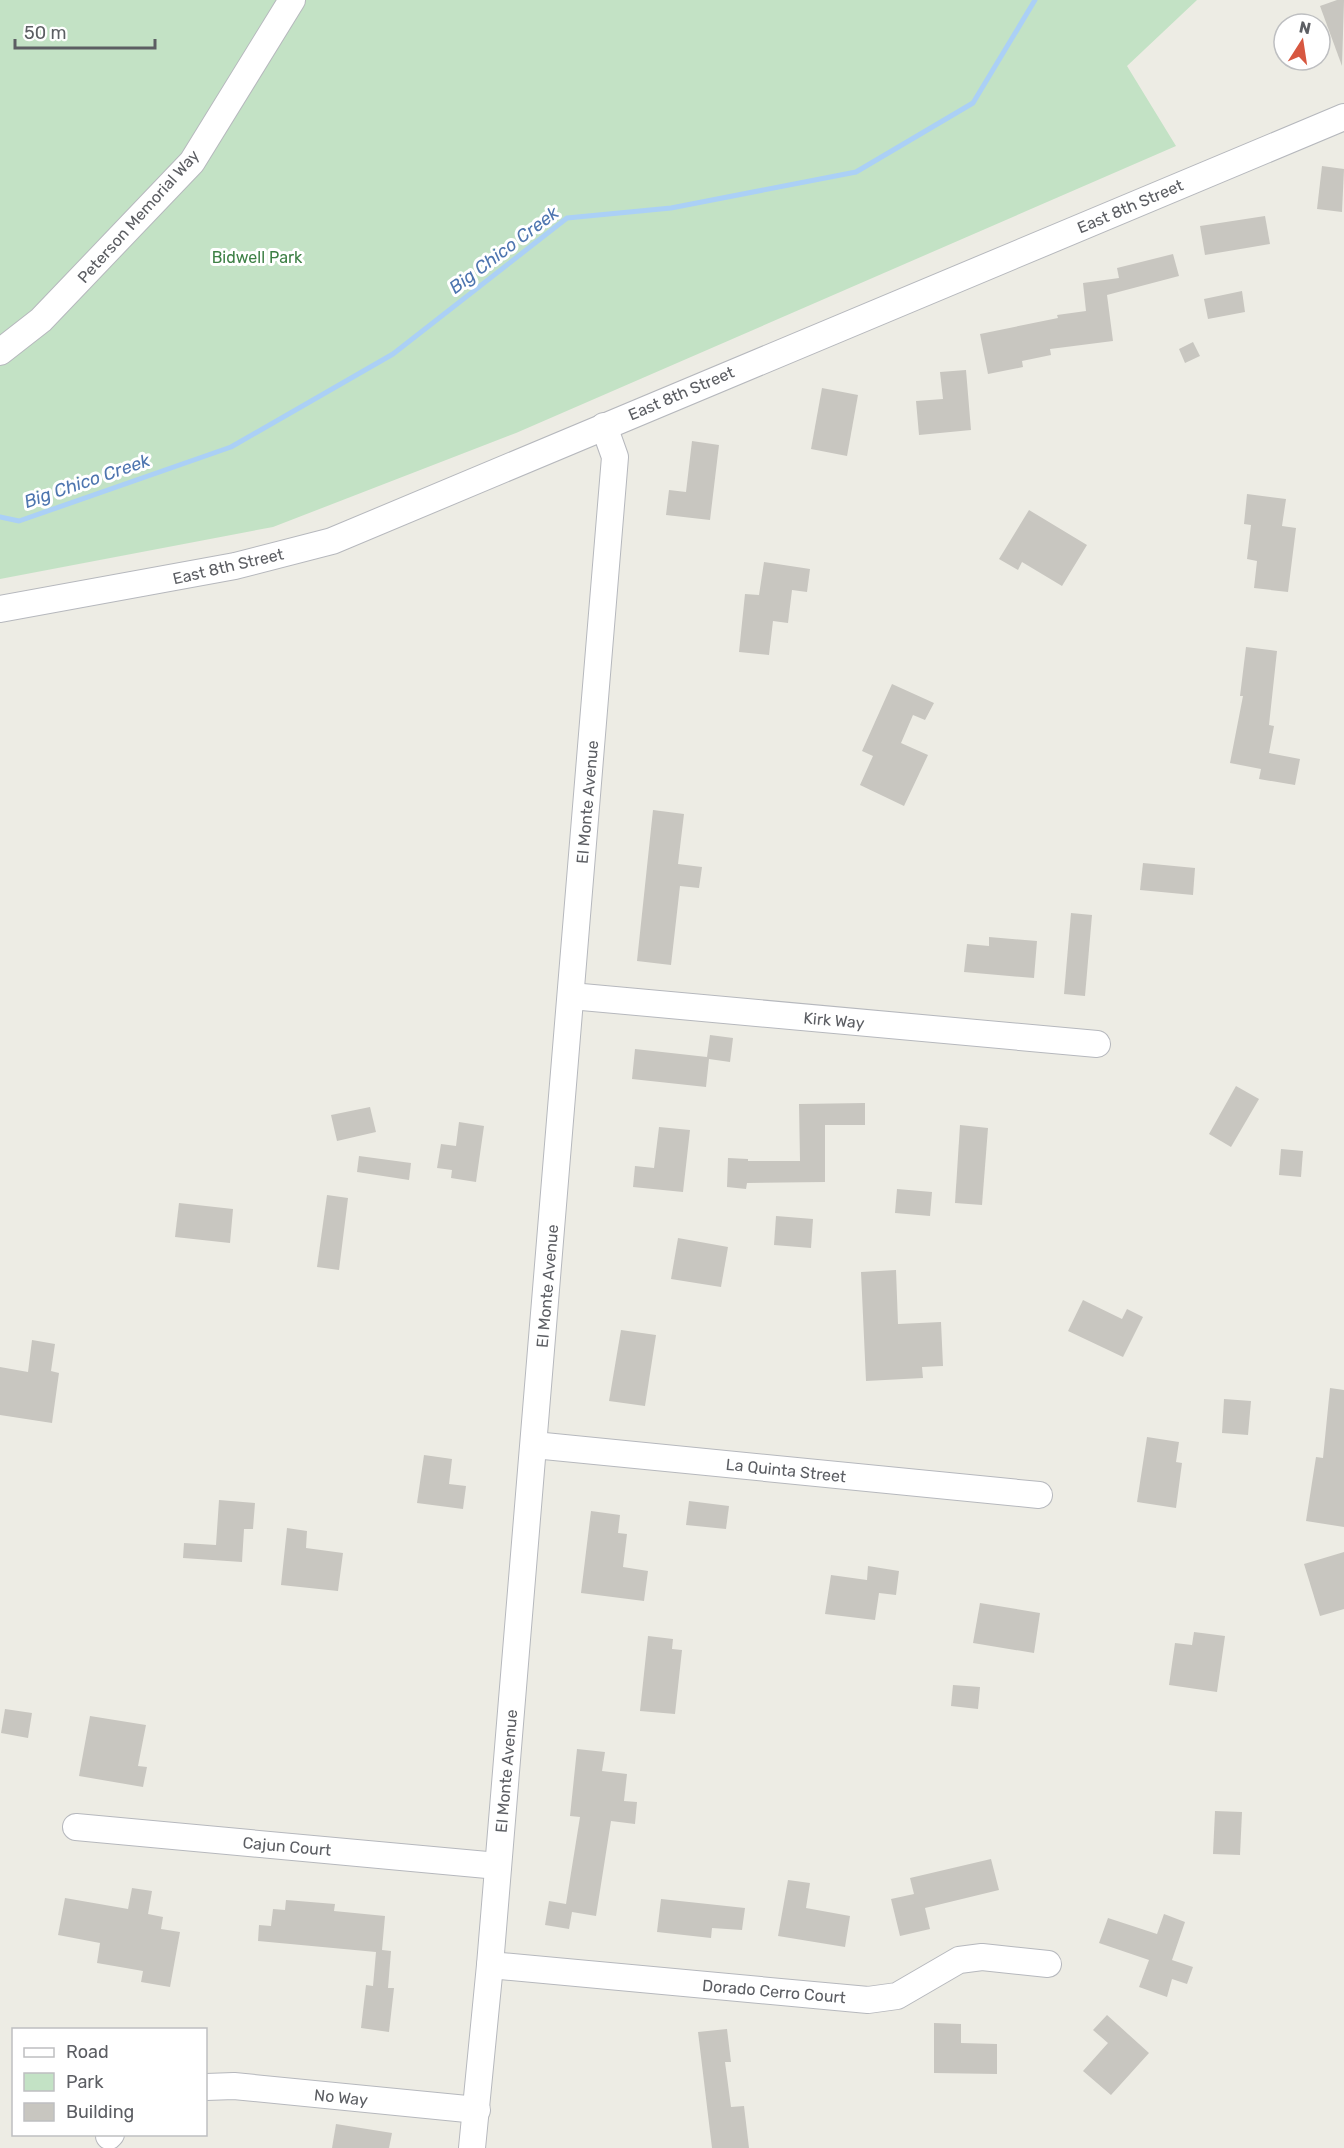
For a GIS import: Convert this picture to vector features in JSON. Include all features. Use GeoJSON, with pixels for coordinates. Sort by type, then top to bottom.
{"type":"FeatureCollection","features":[{"type":"Feature","properties":{"kind":"street","name":"Peterson Memorial Way"},"geometry":{"type":"LineString","coordinates":[[0,352],[41,320],[192,162],[292,0]]}},
{"type":"Feature","properties":{"kind":"street","name":"East 8th Street"},"geometry":{"type":"LineString","coordinates":[[0,609],[235,566],[332,541],[1344,117]]}},
{"type":"Feature","properties":{"kind":"street","name":"El Monte Avenue"},"geometry":{"type":"LineString","coordinates":[[472,2148],[490,1965],[534,1446],[615,457],[604,426]]}},
{"type":"Feature","properties":{"kind":"street","name":"Kirk Way"},"geometry":{"type":"LineString","coordinates":[[571,996],[1097,1044]]}},
{"type":"Feature","properties":{"kind":"street","name":"La Quinta Street"},"geometry":{"type":"LineString","coordinates":[[534,1446],[1039,1496]]}},
{"type":"Feature","properties":{"kind":"street","name":"Cajun Court"},"geometry":{"type":"LineString","coordinates":[[75,1827],[498,1866]]}},
{"type":"Feature","properties":{"kind":"street","name":"Dorado Cerro Court"},"geometry":{"type":"LineString","coordinates":[[490,1965],[868,2000],[897,1996],[959,1960],[982,1957],[1048,1964]]}},
{"type":"Feature","properties":{"kind":"street","name":"No Way"},"geometry":{"type":"LineString","coordinates":[[207,2086],[234,2086],[477,2110]]}},
{"type":"Feature","properties":{"kind":"green space","name":"Bidwell Park"},"geometry":{"type":"Polygon","coordinates":[[[0,0],[1197,0],[1127,66],[1176,146],[516,433],[273,527],[0,579],[0,0]]]}},
{"type":"Feature","properties":{"kind":"building"},"geometry":{"type":"Polygon","coordinates":[[[1344,0],[1342,66],[1332,39],[1332,12],[1322,12],[1320,6],[1344,0]]]}},
{"type":"Feature","properties":{"kind":"building"},"geometry":{"type":"Polygon","coordinates":[[[1322,166],[1344,169],[1342,212],[1317,209],[1322,166]]]}},
{"type":"Feature","properties":{"kind":"building"},"geometry":{"type":"Polygon","coordinates":[[[1265,216],[1270,244],[1205,255],[1200,226],[1265,216]]]}},
{"type":"Feature","properties":{"kind":"building"},"geometry":{"type":"Polygon","coordinates":[[[1173,254],[1179,276],[1107,295],[1113,341],[1050,349],[1051,355],[1022,361],[1023,367],[988,374],[980,334],[1058,318],[1057,315],[1086,311],[1083,283],[1119,278],[1117,268],[1173,254]]]}},
{"type":"Feature","properties":{"kind":"building"},"geometry":{"type":"Polygon","coordinates":[[[1242,291],[1245,312],[1208,319],[1204,299],[1242,291]]]}},
{"type":"Feature","properties":{"kind":"building"},"geometry":{"type":"Polygon","coordinates":[[[1193,342],[1200,356],[1185,363],[1179,349],[1193,342]]]}},
{"type":"Feature","properties":{"kind":"building"},"geometry":{"type":"Polygon","coordinates":[[[966,370],[971,430],[919,435],[916,401],[943,399],[940,372],[966,370]]]}},
{"type":"Feature","properties":{"kind":"building"},"geometry":{"type":"Polygon","coordinates":[[[822,388],[858,395],[847,456],[811,449],[822,388]]]}},
{"type":"Feature","properties":{"kind":"building"},"geometry":{"type":"Polygon","coordinates":[[[692,441],[719,445],[710,520],[666,515],[669,490],[686,492],[692,441]]]}},
{"type":"Feature","properties":{"kind":"building"},"geometry":{"type":"Polygon","coordinates":[[[1247,494],[1286,499],[1282,526],[1296,528],[1288,592],[1254,588],[1257,561],[1247,559],[1251,525],[1244,524],[1247,494]]]}},
{"type":"Feature","properties":{"kind":"building"},"geometry":{"type":"Polygon","coordinates":[[[1029,510],[1087,545],[1062,586],[1022,562],[1018,570],[999,559],[1029,510]]]}},
{"type":"Feature","properties":{"kind":"building"},"geometry":{"type":"Polygon","coordinates":[[[764,562],[810,569],[807,592],[792,590],[788,623],[773,621],[769,655],[739,652],[745,594],[759,595],[764,562]]]}},
{"type":"Feature","properties":{"kind":"building"},"geometry":{"type":"Polygon","coordinates":[[[1246,647],[1277,651],[1269,725],[1274,726],[1269,753],[1300,759],[1295,785],[1259,779],[1261,769],[1230,763],[1243,696],[1240,696],[1246,647]]]}},
{"type":"Feature","properties":{"kind":"building"},"geometry":{"type":"Polygon","coordinates":[[[892,684],[934,703],[925,720],[913,715],[901,743],[928,755],[904,806],[860,785],[873,756],[862,751],[892,684]]]}},
{"type":"Feature","properties":{"kind":"building"},"geometry":{"type":"Polygon","coordinates":[[[653,810],[684,814],[678,864],[702,867],[699,888],[680,886],[671,965],[637,961],[653,810]]]}},
{"type":"Feature","properties":{"kind":"building"},"geometry":{"type":"Polygon","coordinates":[[[1143,863],[1195,868],[1193,895],[1140,890],[1143,863]]]}},
{"type":"Feature","properties":{"kind":"building"},"geometry":{"type":"Polygon","coordinates":[[[1071,913],[1092,915],[1085,996],[1064,994],[1071,913]]]}},
{"type":"Feature","properties":{"kind":"building"},"geometry":{"type":"Polygon","coordinates":[[[989,937],[1037,941],[1034,978],[964,972],[967,944],[989,946],[989,937]]]}},
{"type":"Feature","properties":{"kind":"building"},"geometry":{"type":"Polygon","coordinates":[[[710,1035],[733,1038],[730,1062],[709,1059],[706,1087],[632,1079],[635,1049],[707,1057],[710,1035]]]}},
{"type":"Feature","properties":{"kind":"building"},"geometry":{"type":"Polygon","coordinates":[[[1236,1086],[1259,1099],[1231,1147],[1209,1134],[1236,1086]]]}},
{"type":"Feature","properties":{"kind":"building"},"geometry":{"type":"Polygon","coordinates":[[[865,1103],[865,1125],[825,1125],[825,1182],[747,1183],[746,1189],[727,1187],[728,1158],[748,1159],[748,1161],[800,1161],[799,1104],[865,1103]]]}},
{"type":"Feature","properties":{"kind":"building"},"geometry":{"type":"Polygon","coordinates":[[[370,1107],[376,1132],[337,1141],[331,1115],[370,1107]]]}},
{"type":"Feature","properties":{"kind":"building"},"geometry":{"type":"Polygon","coordinates":[[[459,1122],[484,1126],[476,1182],[451,1178],[452,1170],[437,1168],[441,1144],[456,1146],[459,1122]]]}},
{"type":"Feature","properties":{"kind":"building"},"geometry":{"type":"Polygon","coordinates":[[[960,1125],[988,1128],[982,1205],[955,1203],[960,1125]]]}},
{"type":"Feature","properties":{"kind":"building"},"geometry":{"type":"Polygon","coordinates":[[[659,1127],[690,1130],[683,1192],[633,1187],[635,1166],[654,1168],[659,1127]]]}},
{"type":"Feature","properties":{"kind":"building"},"geometry":{"type":"Polygon","coordinates":[[[1281,1149],[1303,1151],[1301,1177],[1279,1175],[1281,1149]]]}},
{"type":"Feature","properties":{"kind":"building"},"geometry":{"type":"Polygon","coordinates":[[[359,1156],[411,1163],[409,1180],[357,1172],[359,1156]]]}},
{"type":"Feature","properties":{"kind":"building"},"geometry":{"type":"Polygon","coordinates":[[[897,1189],[932,1192],[930,1216],[895,1213],[897,1189]]]}},
{"type":"Feature","properties":{"kind":"building"},"geometry":{"type":"Polygon","coordinates":[[[327,1195],[348,1198],[339,1270],[317,1267],[327,1195]]]}},
{"type":"Feature","properties":{"kind":"building"},"geometry":{"type":"Polygon","coordinates":[[[179,1203],[233,1209],[230,1243],[175,1237],[179,1203]]]}},
{"type":"Feature","properties":{"kind":"building"},"geometry":{"type":"Polygon","coordinates":[[[776,1216],[813,1219],[811,1248],[774,1245],[776,1216]]]}},
{"type":"Feature","properties":{"kind":"building"},"geometry":{"type":"Polygon","coordinates":[[[678,1238],[728,1247],[721,1287],[671,1279],[678,1238]]]}},
{"type":"Feature","properties":{"kind":"building"},"geometry":{"type":"Polygon","coordinates":[[[896,1270],[898,1324],[941,1322],[943,1366],[922,1367],[923,1378],[866,1381],[861,1272],[896,1270]]]}},
{"type":"Feature","properties":{"kind":"building"},"geometry":{"type":"Polygon","coordinates":[[[1083,1300],[1122,1319],[1127,1309],[1143,1317],[1123,1357],[1068,1331],[1083,1300]]]}},
{"type":"Feature","properties":{"kind":"building"},"geometry":{"type":"Polygon","coordinates":[[[621,1330],[656,1335],[645,1406],[609,1401],[621,1330]]]}},
{"type":"Feature","properties":{"kind":"building"},"geometry":{"type":"Polygon","coordinates":[[[32,1340],[55,1344],[51,1371],[59,1373],[52,1423],[0,1415],[0,1367],[28,1372],[32,1340]]]}},
{"type":"Feature","properties":{"kind":"building"},"geometry":{"type":"Polygon","coordinates":[[[1330,1388],[1344,1390],[1344,1527],[1306,1521],[1316,1457],[1323,1458],[1330,1388]]]}},
{"type":"Feature","properties":{"kind":"building"},"geometry":{"type":"Polygon","coordinates":[[[1224,1399],[1251,1401],[1248,1435],[1222,1433],[1224,1399]]]}},
{"type":"Feature","properties":{"kind":"building"},"geometry":{"type":"Polygon","coordinates":[[[1147,1437],[1179,1442],[1176,1462],[1182,1463],[1176,1508],[1137,1502],[1147,1437]]]}},
{"type":"Feature","properties":{"kind":"building"},"geometry":{"type":"Polygon","coordinates":[[[424,1455],[452,1459],[449,1484],[466,1486],[463,1509],[417,1503],[424,1455]]]}},
{"type":"Feature","properties":{"kind":"building"},"geometry":{"type":"Polygon","coordinates":[[[219,1500],[255,1503],[253,1529],[244,1529],[242,1562],[183,1558],[184,1543],[216,1545],[219,1500]]]}},
{"type":"Feature","properties":{"kind":"building"},"geometry":{"type":"Polygon","coordinates":[[[689,1501],[729,1506],[726,1529],[686,1525],[689,1501]]]}},
{"type":"Feature","properties":{"kind":"building"},"geometry":{"type":"Polygon","coordinates":[[[591,1511],[620,1515],[618,1533],[627,1534],[623,1567],[648,1571],[644,1601],[581,1593],[591,1511]]]}},
{"type":"Feature","properties":{"kind":"building"},"geometry":{"type":"Polygon","coordinates":[[[287,1528],[307,1531],[306,1548],[343,1553],[338,1591],[281,1585],[287,1528]]]}},
{"type":"Feature","properties":{"kind":"building"},"geometry":{"type":"Polygon","coordinates":[[[1344,1552],[1344,1609],[1320,1616],[1304,1564],[1344,1552]]]}},
{"type":"Feature","properties":{"kind":"building"},"geometry":{"type":"Polygon","coordinates":[[[868,1566],[899,1571],[896,1595],[879,1593],[875,1620],[825,1614],[831,1575],[867,1580],[868,1566]]]}},
{"type":"Feature","properties":{"kind":"building"},"geometry":{"type":"Polygon","coordinates":[[[980,1603],[1040,1613],[1034,1653],[973,1643],[980,1603]]]}},
{"type":"Feature","properties":{"kind":"building"},"geometry":{"type":"Polygon","coordinates":[[[1194,1632],[1225,1636],[1217,1692],[1169,1685],[1175,1643],[1192,1645],[1194,1632]]]}},
{"type":"Feature","properties":{"kind":"building"},"geometry":{"type":"Polygon","coordinates":[[[648,1636],[673,1639],[672,1649],[682,1650],[675,1714],[640,1711],[648,1636]]]}},
{"type":"Feature","properties":{"kind":"building"},"geometry":{"type":"Polygon","coordinates":[[[953,1685],[980,1687],[978,1709],[951,1706],[953,1685]]]}},
{"type":"Feature","properties":{"kind":"building"},"geometry":{"type":"Polygon","coordinates":[[[5,1709],[32,1713],[28,1738],[1,1733],[5,1709]]]}},
{"type":"Feature","properties":{"kind":"building"},"geometry":{"type":"Polygon","coordinates":[[[90,1716],[146,1725],[138,1766],[147,1767],[143,1787],[79,1776],[90,1716]]]}},
{"type":"Feature","properties":{"kind":"building"},"geometry":{"type":"Polygon","coordinates":[[[577,1749],[605,1752],[602,1771],[627,1774],[624,1801],[637,1802],[635,1824],[611,1821],[596,1916],[572,1912],[569,1929],[545,1925],[549,1901],[566,1904],[580,1817],[570,1816],[577,1749]]]}},
{"type":"Feature","properties":{"kind":"building"},"geometry":{"type":"Polygon","coordinates":[[[1215,1811],[1242,1812],[1240,1855],[1213,1854],[1215,1811]]]}},
{"type":"Feature","properties":{"kind":"building"},"geometry":{"type":"Polygon","coordinates":[[[991,1859],[999,1890],[925,1908],[930,1929],[900,1936],[891,1899],[914,1894],[910,1878],[991,1859]]]}},
{"type":"Feature","properties":{"kind":"building"},"geometry":{"type":"Polygon","coordinates":[[[788,1880],[810,1883],[806,1908],[850,1916],[845,1947],[778,1936],[788,1880]]]}},
{"type":"Feature","properties":{"kind":"building"},"geometry":{"type":"Polygon","coordinates":[[[132,1888],[152,1891],[148,1914],[163,1917],[161,1929],[180,1932],[170,1987],[141,1982],[143,1971],[97,1963],[100,1943],[58,1935],[65,1898],[128,1909],[132,1888]]]}},
{"type":"Feature","properties":{"kind":"building"},"geometry":{"type":"Polygon","coordinates":[[[661,1899],[745,1908],[742,1930],[712,1928],[711,1938],[657,1932],[661,1899]]]}},
{"type":"Feature","properties":{"kind":"building"},"geometry":{"type":"Polygon","coordinates":[[[286,1900],[335,1904],[334,1911],[385,1916],[382,1950],[391,1951],[388,1988],[394,1988],[389,2032],[361,2028],[366,1985],[373,1986],[376,1952],[258,1941],[259,1925],[271,1926],[273,1909],[285,1910],[286,1900]]]}},
{"type":"Feature","properties":{"kind":"building"},"geometry":{"type":"Polygon","coordinates":[[[1164,1914],[1185,1922],[1172,1960],[1193,1967],[1187,1984],[1172,1979],[1167,1997],[1139,1987],[1149,1960],[1099,1943],[1108,1918],[1157,1934],[1164,1914]]]}},
{"type":"Feature","properties":{"kind":"building"},"geometry":{"type":"Polygon","coordinates":[[[1107,2015],[1149,2053],[1111,2095],[1083,2071],[1108,2043],[1093,2030],[1107,2015]]]}},
{"type":"Feature","properties":{"kind":"building"},"geometry":{"type":"Polygon","coordinates":[[[934,2023],[961,2024],[961,2043],[997,2044],[997,2074],[934,2073],[934,2023]]]}},
{"type":"Feature","properties":{"kind":"building"},"geometry":{"type":"Polygon","coordinates":[[[727,2029],[731,2062],[725,2062],[731,2107],[744,2106],[749,2148],[712,2148],[698,2032],[727,2029]]]}},
{"type":"Feature","properties":{"kind":"building"},"geometry":{"type":"Polygon","coordinates":[[[336,2124],[392,2133],[389,2148],[332,2148],[336,2124]]]}},
{"type":"Feature","properties":{"kind":"waterway","name":"Big Chico Creek"},"geometry":{"type":"LineString","coordinates":[[0,517],[19,521],[231,447],[393,354],[567,218],[671,208],[856,172],[973,103],[1035,0]]}}]}
